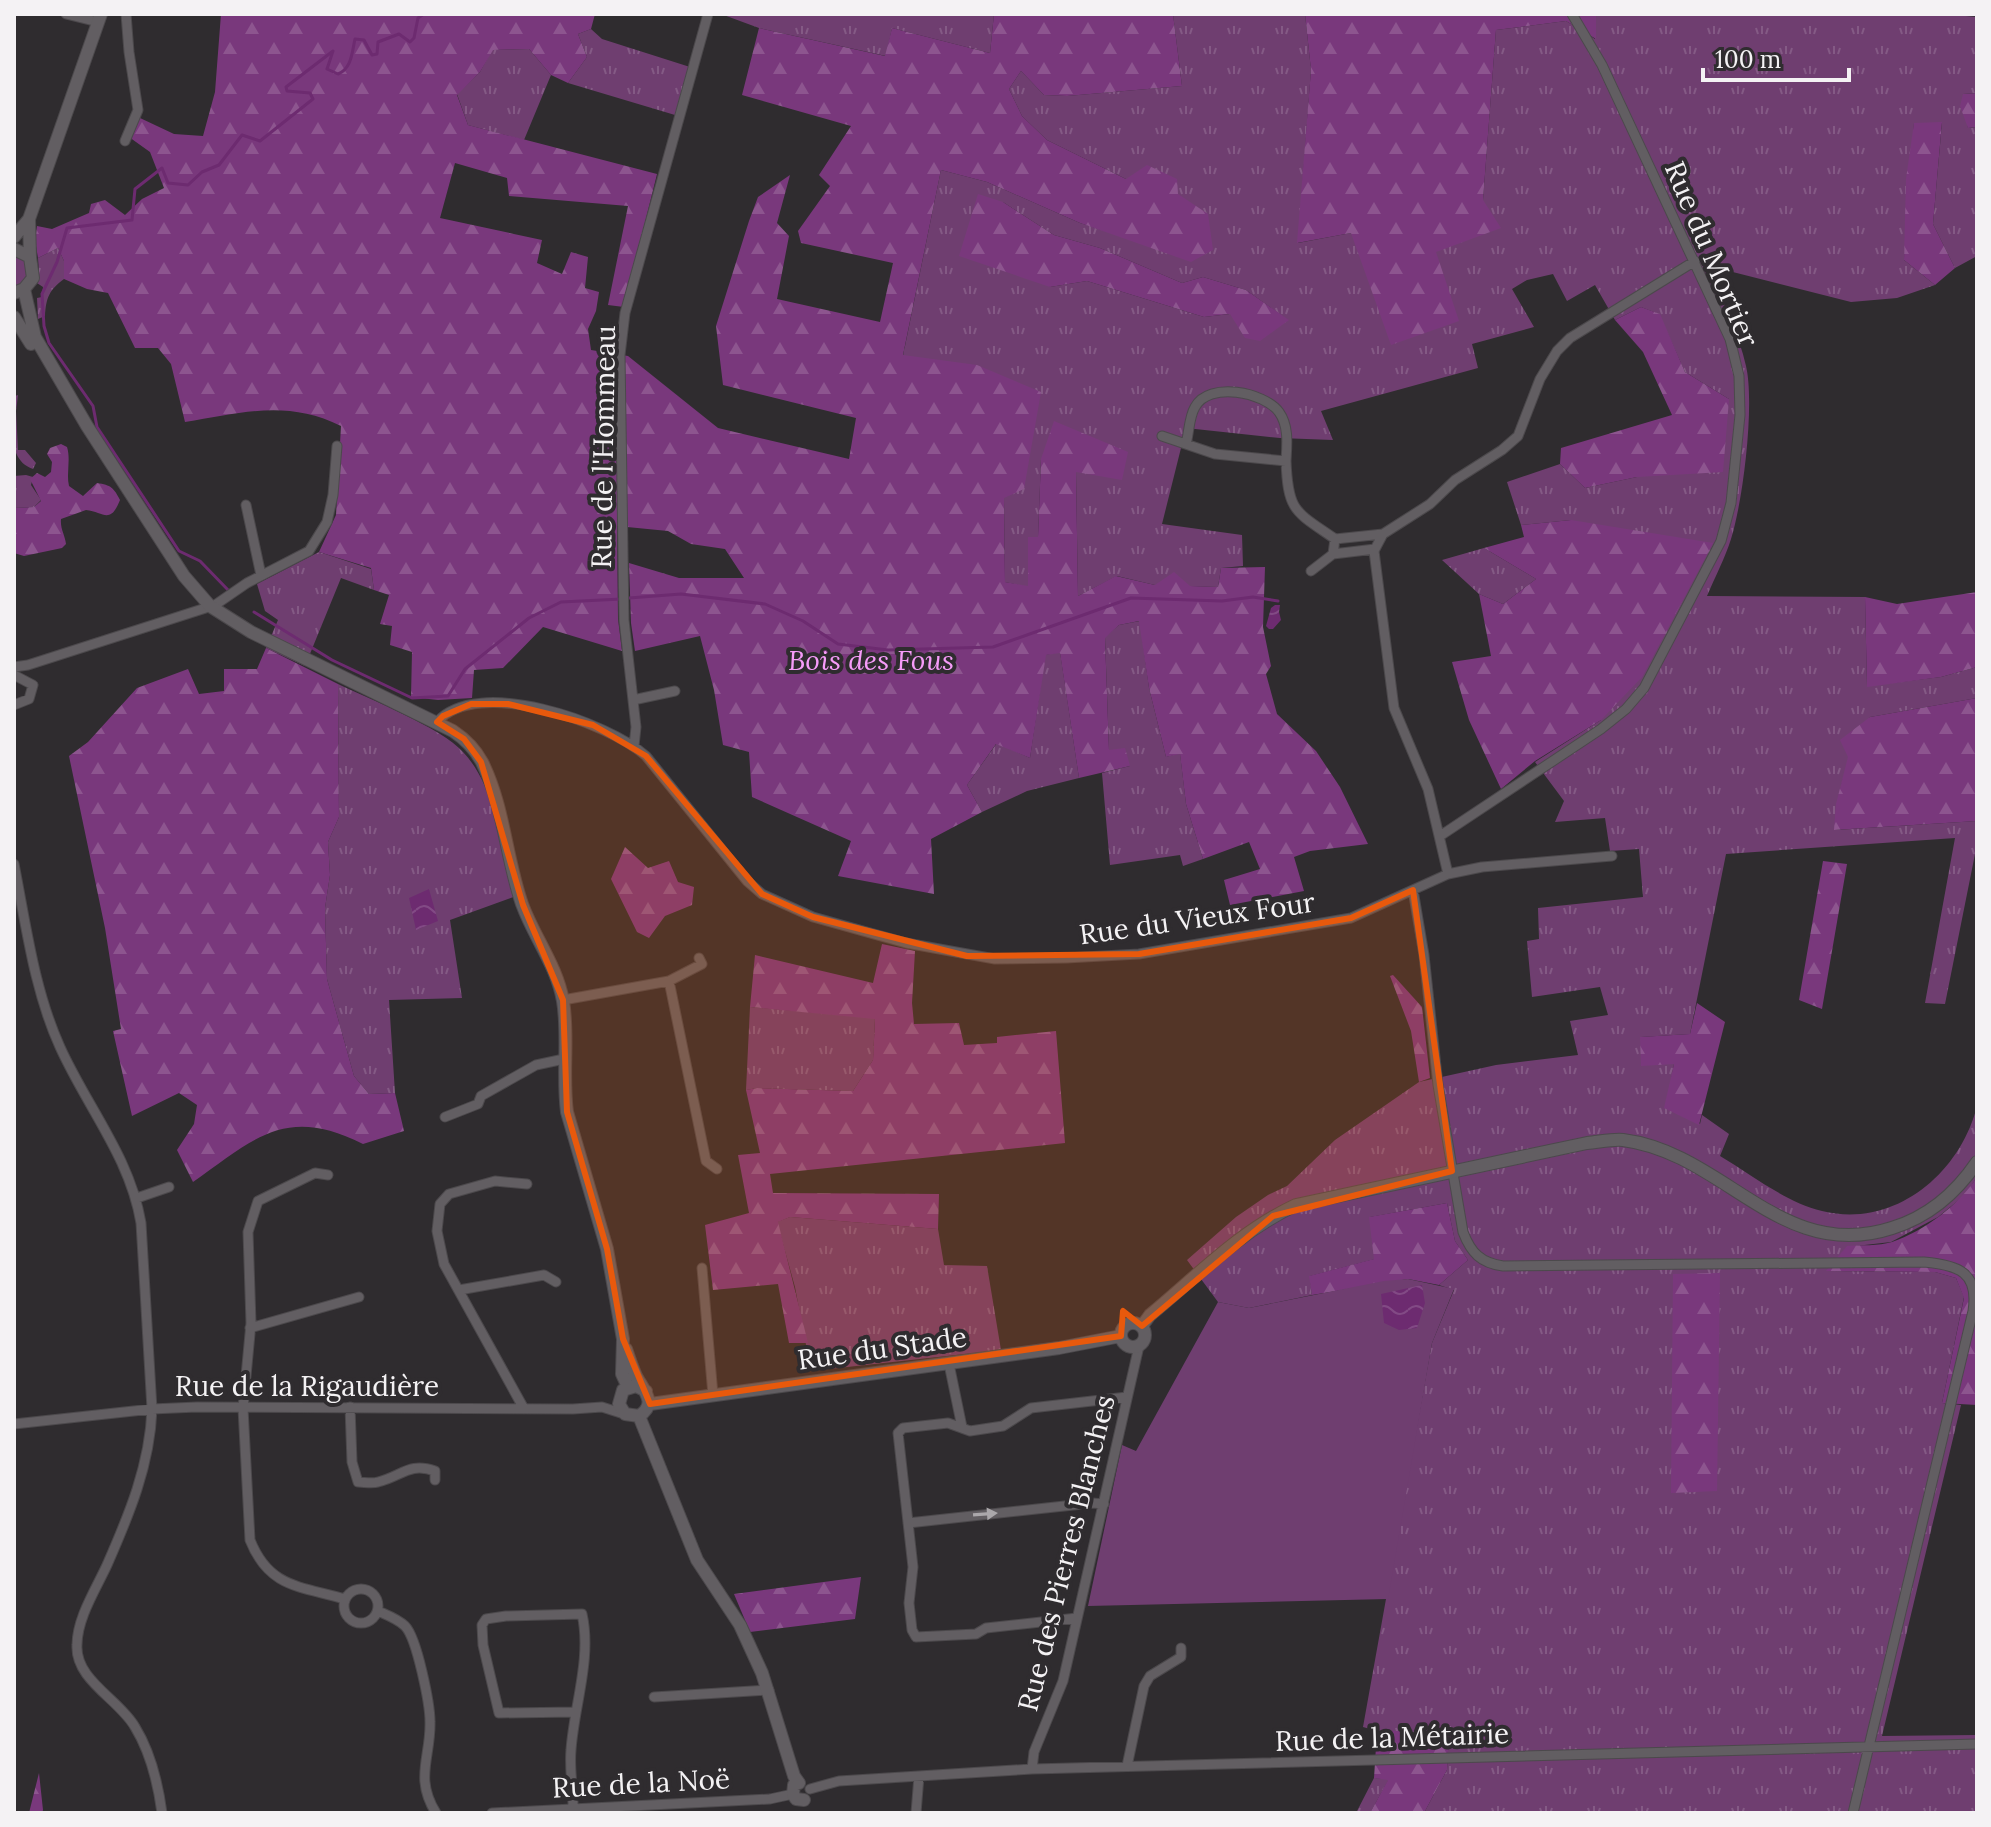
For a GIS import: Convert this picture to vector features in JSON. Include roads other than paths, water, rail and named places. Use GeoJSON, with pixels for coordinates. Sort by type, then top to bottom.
{"type":"FeatureCollection","features":[{"type":"Feature","properties":{"kind":"main road"},"geometry":{"type":"LineString","coordinates":[[100,18],[29,219],[33,278],[19,291],[35,337],[87,426],[184,576],[210,606],[251,632],[437,722],[464,739],[481,762],[491,786],[523,905],[563,1000],[567,1112],[607,1249],[623,1339],[633,1371],[648,1397],[647,1410],[639,1416],[625,1414],[621,1409],[619,1399],[628,1387],[636,1386],[648,1397]]}},
{"type":"Feature","properties":{"kind":"main road"},"geometry":{"type":"LineString","coordinates":[[15,235],[29,219]]}},
{"type":"Feature","properties":{"kind":"main road"},"geometry":{"type":"LineString","coordinates":[[14,249],[30,257]]}},
{"type":"Feature","properties":{"kind":"main road"},"geometry":{"type":"LineString","coordinates":[[14,317],[77,416],[87,426]]}},
{"type":"Feature","properties":{"kind":"main road"},"geometry":{"type":"LineString","coordinates":[[1142,1326],[1150,1315],[1241,1237],[1296,1205],[1587,1143],[1621,1140],[1648,1145],[1682,1158],[1785,1221],[1808,1230],[1843,1236],[1873,1234],[1911,1222],[1938,1205],[1977,1162]]}},
{"type":"Feature","properties":{"kind":"main road"},"geometry":{"type":"LineString","coordinates":[[1128,1324],[1142,1326],[1145,1337],[1139,1346],[1127,1346],[1121,1336],[1122,1329],[1128,1324]]}},
{"type":"Feature","properties":{"kind":"main road","name":"Rue du Stade"},"geometry":{"type":"LineString","coordinates":[[648,1397],[713,1395],[949,1364],[1121,1336]]}},
{"type":"Feature","properties":{"kind":"main road"},"geometry":{"type":"LineString","coordinates":[[623,1339],[622,1374],[628,1387]]}},
{"type":"Feature","properties":{"kind":"main road"},"geometry":{"type":"LineString","coordinates":[[639,1416],[697,1560],[740,1625],[769,1690],[794,1776],[803,1796]]}},
{"type":"Feature","properties":{"kind":"street"},"geometry":{"type":"LineString","coordinates":[[66,14],[100,18]]}},
{"type":"Feature","properties":{"kind":"street"},"geometry":{"type":"LineString","coordinates":[[125,141],[138,110],[126,14]]}},
{"type":"Feature","properties":{"kind":"street","name":"Rue de l'Hommeau"},"geometry":{"type":"LineString","coordinates":[[634,746],[636,727],[624,620],[620,355],[625,313],[708,14]]}},
{"type":"Feature","properties":{"kind":"street","name":"Rue du Mortier"},"geometry":{"type":"LineString","coordinates":[[1440,836],[1601,729],[1626,709],[1644,688],[1661,659],[1721,541],[1731,503],[1740,415],[1739,376],[1730,339],[1602,65],[1572,14]]}},
{"type":"Feature","properties":{"kind":"street"},"geometry":{"type":"LineString","coordinates":[[1186,444],[1194,408],[1202,398],[1235,392],[1267,401],[1277,410],[1287,433],[1290,502],[1298,513],[1335,539],[1383,534],[1430,504],[1455,480],[1518,436],[1550,359],[1570,338],[1695,261]]}},
{"type":"Feature","properties":{"kind":"street"},"geometry":{"type":"LineString","coordinates":[[1162,436],[1215,454],[1286,461]]}},
{"type":"Feature","properties":{"kind":"street"},"geometry":{"type":"LineString","coordinates":[[14,667],[210,606],[309,551],[327,522],[333,495],[337,446]]}},
{"type":"Feature","properties":{"kind":"street"},"geometry":{"type":"LineString","coordinates":[[246,505],[261,575]]}},
{"type":"Feature","properties":{"kind":"street"},"geometry":{"type":"LineString","coordinates":[[1383,534],[1375,549],[1394,708],[1428,789],[1448,874]]}},
{"type":"Feature","properties":{"kind":"street"},"geometry":{"type":"LineString","coordinates":[[1333,554],[1335,539]]}},
{"type":"Feature","properties":{"kind":"street"},"geometry":{"type":"LineString","coordinates":[[1311,571],[1333,554],[1375,549]]}},
{"type":"Feature","properties":{"kind":"street"},"geometry":{"type":"LineString","coordinates":[[14,675],[33,685],[29,699],[14,705]]}},
{"type":"Feature","properties":{"kind":"street"},"geometry":{"type":"LineString","coordinates":[[633,700],[675,691]]}},
{"type":"Feature","properties":{"kind":"street","name":"Rue du Vieux Four"},"geometry":{"type":"LineString","coordinates":[[437,722],[453,710],[471,704],[508,704],[543,709],[593,725],[634,746],[646,756],[747,881],[762,894],[813,917],[967,956],[995,959],[1139,954],[1351,918],[1448,874],[1482,867],[1612,856]]}},
{"type":"Feature","properties":{"kind":"street"},"geometry":{"type":"LineString","coordinates":[[14,864],[46,1011],[60,1047],[117,1151],[137,1198],[141,1223],[151,1435],[136,1495],[83,1619],[76,1643],[78,1660],[86,1673],[136,1728],[157,1780],[162,1813]]}},
{"type":"Feature","properties":{"kind":"street"},"geometry":{"type":"LineString","coordinates":[[1413,890],[1424,955],[1438,1085],[1463,1232],[1468,1246],[1488,1264],[1924,1262],[1947,1264],[1960,1269],[1969,1279],[1976,1294],[1973,1311],[1853,1813]]}},
{"type":"Feature","properties":{"kind":"street"},"geometry":{"type":"LineString","coordinates":[[563,1000],[669,981],[702,964],[699,958]]}},
{"type":"Feature","properties":{"kind":"street"},"geometry":{"type":"LineString","coordinates":[[669,981],[706,1161],[717,1169]]}},
{"type":"Feature","properties":{"kind":"street"},"geometry":{"type":"LineString","coordinates":[[445,1117],[478,1104],[481,1096],[536,1065],[564,1059]]}},
{"type":"Feature","properties":{"kind":"street"},"geometry":{"type":"LineString","coordinates":[[328,1175],[315,1173],[258,1201],[253,1214],[248,1232],[250,1328],[243,1408],[250,1540],[256,1556],[267,1571],[279,1580],[345,1599]]}},
{"type":"Feature","properties":{"kind":"street"},"geometry":{"type":"LineString","coordinates":[[523,1407],[444,1264],[437,1231],[440,1204],[449,1194],[495,1181],[527,1184]]}},
{"type":"Feature","properties":{"kind":"street"},"geometry":{"type":"LineString","coordinates":[[137,1198],[169,1187]]}},
{"type":"Feature","properties":{"kind":"street"},"geometry":{"type":"LineString","coordinates":[[702,1268],[713,1395]]}},
{"type":"Feature","properties":{"kind":"street"},"geometry":{"type":"LineString","coordinates":[[459,1290],[544,1275],[556,1282]]}},
{"type":"Feature","properties":{"kind":"street"},"geometry":{"type":"LineString","coordinates":[[250,1328],[359,1297]]}},
{"type":"Feature","properties":{"kind":"street","name":"Rue des Pierres Blanches"},"geometry":{"type":"LineString","coordinates":[[1032,1769],[1034,1752],[1063,1681],[1139,1346]]}},
{"type":"Feature","properties":{"kind":"street"},"geometry":{"type":"LineString","coordinates":[[949,1364],[962,1427]]}},
{"type":"Feature","properties":{"kind":"street"},"geometry":{"type":"LineString","coordinates":[[1077,1618],[986,1628],[976,1634],[916,1637],[912,1630],[909,1603],[913,1567],[898,1433],[903,1428],[948,1423],[970,1431],[1003,1426],[1031,1408],[1127,1397]]}},
{"type":"Feature","properties":{"kind":"street","name":"Rue de la Rigaudière"},"geometry":{"type":"LineString","coordinates":[[602,1407],[619,1399]]}},
{"type":"Feature","properties":{"kind":"street"},"geometry":{"type":"LineString","coordinates":[[350,1407],[352,1462],[358,1482],[376,1483],[422,1466],[435,1471],[435,1480]]}},
{"type":"Feature","properties":{"kind":"street","name":"Rue de la Rigaudière"},"geometry":{"type":"LineString","coordinates":[[14,1424],[152,1409],[602,1407],[625,1414]]}},
{"type":"Feature","properties":{"kind":"street"},"geometry":{"type":"LineString","coordinates":[[908,1523],[1104,1504]]}},
{"type":"Feature","properties":{"kind":"street"},"geometry":{"type":"LineString","coordinates":[[352,1590],[370,1590],[377,1599],[378,1611],[366,1622],[355,1622],[344,1610],[345,1599],[352,1590]]}},
{"type":"Feature","properties":{"kind":"street"},"geometry":{"type":"LineString","coordinates":[[378,1611],[406,1627],[415,1641],[430,1722],[423,1767],[428,1801],[436,1813]]}},
{"type":"Feature","properties":{"kind":"street"},"geometry":{"type":"LineString","coordinates":[[573,1810],[570,1756],[583,1666],[585,1628],[582,1614],[486,1619],[482,1625],[483,1645],[499,1713],[575,1712]]}},
{"type":"Feature","properties":{"kind":"street"},"geometry":{"type":"LineString","coordinates":[[1127,1766],[1144,1686],[1150,1676],[1181,1657],[1181,1648]]}},
{"type":"Feature","properties":{"kind":"street"},"geometry":{"type":"LineString","coordinates":[[654,1697],[769,1690]]}},
{"type":"Feature","properties":{"kind":"street","name":"Rue de la Métairie"},"geometry":{"type":"LineString","coordinates":[[803,1796],[839,1781],[1032,1769],[1977,1744]]}},
{"type":"Feature","properties":{"kind":"street"},"geometry":{"type":"LineString","coordinates":[[916,1813],[919,1776]]}},
{"type":"Feature","properties":{"kind":"street","name":"Rue de la Noë"},"geometry":{"type":"LineString","coordinates":[[492,1813],[803,1796]]}},
{"type":"Feature","properties":{"kind":"water"},"geometry":{"type":"Polygon","coordinates":[[[1280,605],[1281,620],[1269,629],[1266,626],[1271,608],[1280,605]]]}},
{"type":"Feature","properties":{"kind":"water"},"geometry":{"type":"Polygon","coordinates":[[[429,889],[438,921],[416,930],[409,898],[429,889]]]}},
{"type":"Feature","properties":{"kind":"water"},"geometry":{"type":"Polygon","coordinates":[[[1422,1285],[1425,1303],[1417,1328],[1399,1330],[1384,1323],[1381,1294],[1422,1285]]]}},
{"type":"Feature","properties":{"kind":"water"},"geometry":{"type":"Polygon","coordinates":[[[1451,1734],[1455,1742],[1406,1743],[1405,1735],[1451,1734]]]}},
{"type":"Feature","properties":{"kind":"waterway"},"geometry":{"type":"LineString","coordinates":[[230,592],[200,561],[179,551],[97,427],[93,406],[49,343],[44,326],[42,294],[57,262],[67,228],[132,220],[135,189],[162,168],[168,183],[188,185],[202,172],[219,165],[242,135],[260,141],[313,99],[310,93],[287,91],[286,87],[333,51],[327,69],[338,74],[349,64],[355,39],[364,40],[372,55],[377,54],[378,42],[399,34],[410,42],[414,38],[418,18],[424,14]]}},
{"type":"Feature","properties":{"kind":"waterway"},"geometry":{"type":"LineString","coordinates":[[629,598],[681,594],[765,604],[803,621],[838,644],[888,650],[993,647],[1131,598],[1222,601],[1253,597],[1278,601]]}},
{"type":"Feature","properties":{"kind":"waterway"},"geometry":{"type":"LineString","coordinates":[[254,612],[332,660],[412,698],[448,696],[465,669],[529,618],[561,602],[622,599]]}},
{"type":"Feature","properties":{"kind":"park label","name":"Bois des Fous"},"geometry":{"type":"Point","coordinates":[871,660]}}]}
